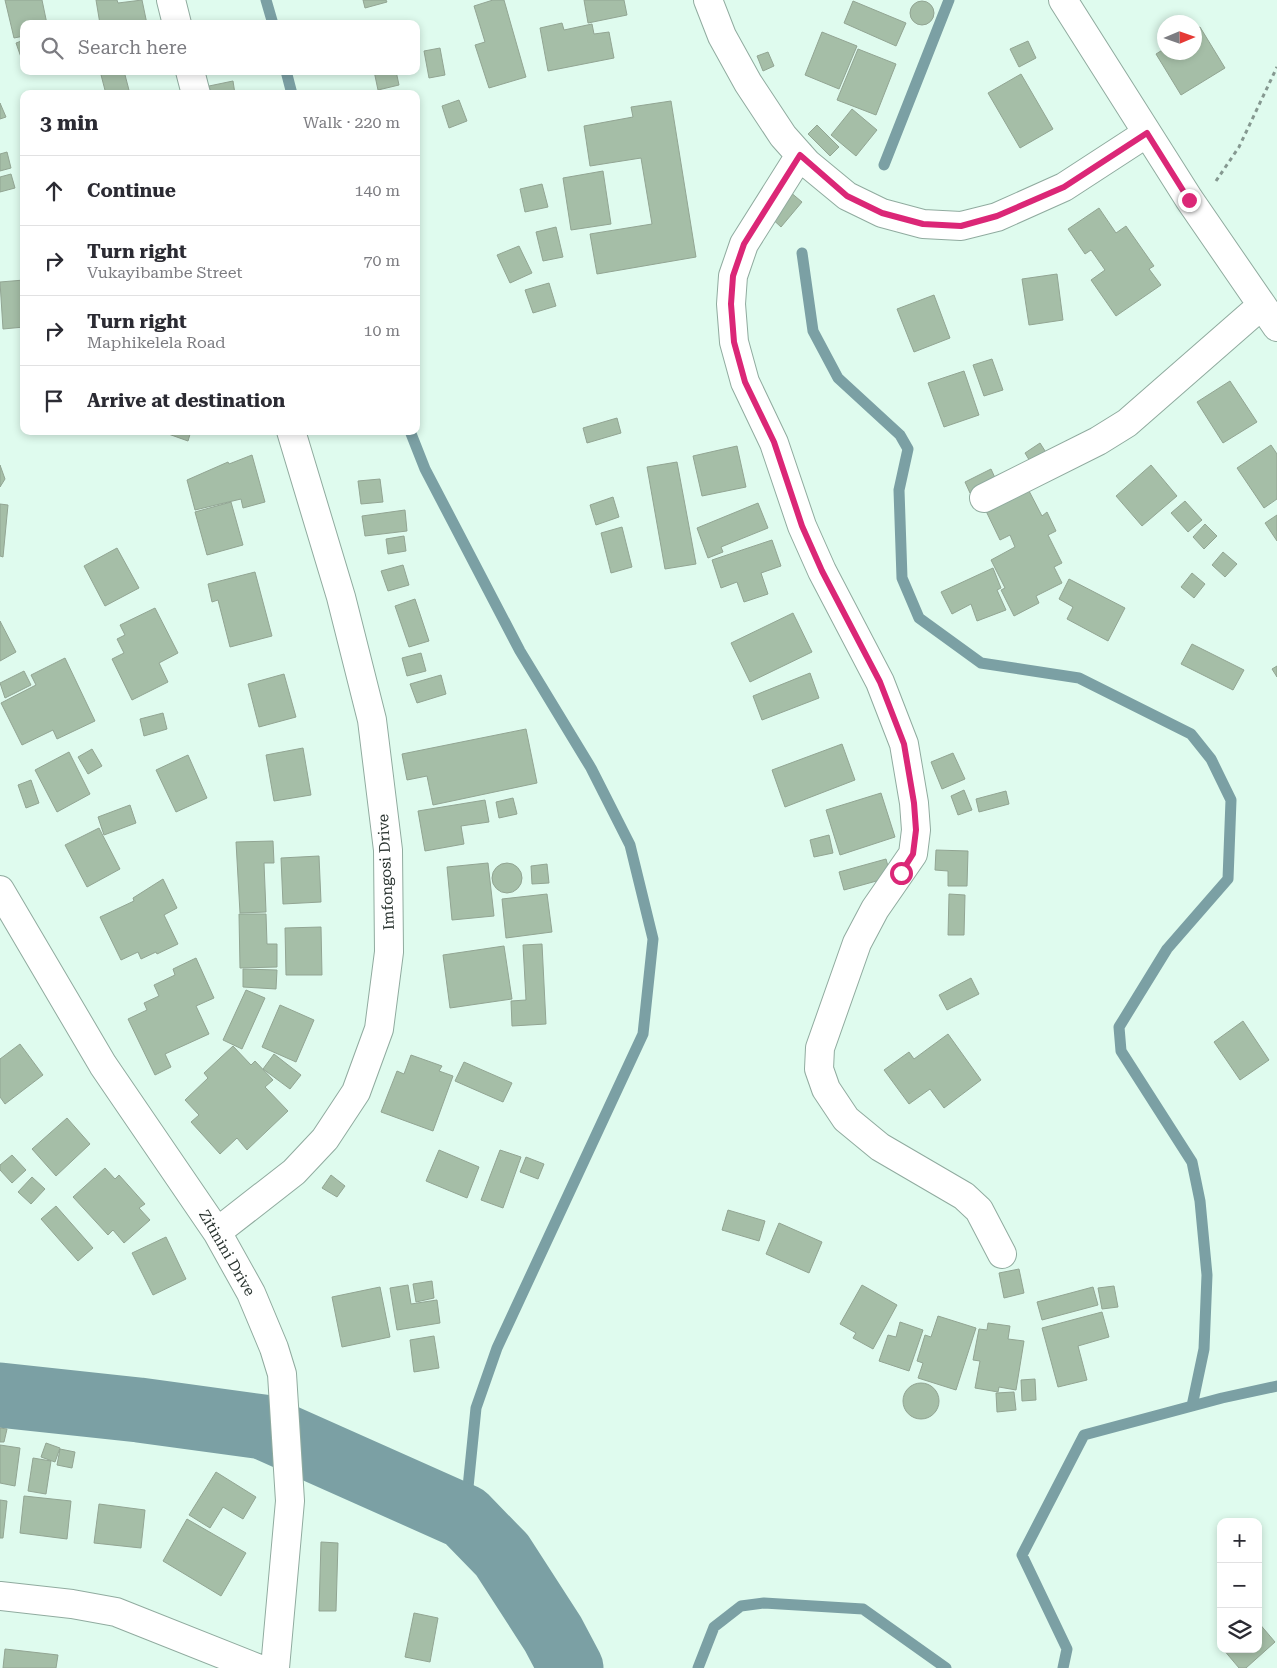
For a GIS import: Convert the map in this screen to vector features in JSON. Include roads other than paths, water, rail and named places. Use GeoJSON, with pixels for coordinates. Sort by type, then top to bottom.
{"type":"FeatureCollection","features":[{"type":"Feature","properties":{"kind":"street"},"geometry":{"type":"LineString","coordinates":[[171,0],[176,20]]}},
{"type":"Feature","properties":{"kind":"street"},"geometry":{"type":"LineString","coordinates":[[708,0],[722,36],[748,84],[783,136],[800,155],[847,196],[882,213],[923,224],[961,226],[997,216],[1064,187],[1147,133]]}},
{"type":"Feature","properties":{"kind":"street"},"geometry":{"type":"LineString","coordinates":[[984,498],[1098,441],[1127,423],[1270,316],[1189,200],[1063,0]]}},
{"type":"Feature","properties":{"kind":"street"},"geometry":{"type":"LineString","coordinates":[[191,75],[195,90]]}},
{"type":"Feature","properties":{"kind":"street"},"geometry":{"type":"LineString","coordinates":[[800,155],[744,244],[733,276],[731,304],[734,342],[745,382],[774,442],[802,526],[822,571],[880,682],[904,744],[914,803],[916,830],[913,854],[875,909],[857,943],[820,1048],[819,1070],[826,1090],[846,1119],[880,1147],[964,1196],[979,1210],[1002,1254]]}},
{"type":"Feature","properties":{"kind":"street","name":"Imfongosi Drive"},"geometry":{"type":"LineString","coordinates":[[217,1232],[294,1172],[325,1139],[356,1092],[379,1029],[389,952],[388,850],[372,720],[341,597],[293,435]]}},
{"type":"Feature","properties":{"kind":"street","name":"Zitinini Drive"},"geometry":{"type":"LineString","coordinates":[[0,890],[104,1065],[217,1232],[251,1294],[274,1348],[282,1374],[290,1501],[274,1668]]}},
{"type":"Feature","properties":{"kind":"street"},"geometry":{"type":"LineString","coordinates":[[0,1596],[72,1604],[116,1612],[257,1668]]}},
{"type":"Feature","properties":{"kind":"waterway"},"geometry":{"type":"LineString","coordinates":[[266,0],[272,20]]}},
{"type":"Feature","properties":{"kind":"waterway"},"geometry":{"type":"LineString","coordinates":[[884,165],[949,0]]}},
{"type":"Feature","properties":{"kind":"waterway"},"geometry":{"type":"LineString","coordinates":[[287,75],[291,90]]}},
{"type":"Feature","properties":{"kind":"waterway"},"geometry":{"type":"LineString","coordinates":[[802,253],[813,331],[838,378],[900,435],[908,449],[899,490],[902,578],[919,618],[981,663],[1079,678],[1191,734],[1211,759],[1231,800],[1228,879],[1167,949],[1119,1027],[1121,1051],[1192,1162],[1200,1201],[1207,1275],[1204,1349],[1192,1406]]}},
{"type":"Feature","properties":{"kind":"waterway"},"geometry":{"type":"LineString","coordinates":[[412,435],[425,469],[520,651],[591,768],[630,845],[653,939],[643,1034],[497,1348],[476,1408],[465,1517]]}},
{"type":"Feature","properties":{"kind":"waterway"},"geometry":{"type":"LineString","coordinates":[[1063,1668],[1067,1649],[1022,1555],[1084,1435],[1222,1398],[1277,1386]]}},
{"type":"Feature","properties":{"kind":"waterway"},"geometry":{"type":"LineString","coordinates":[[0,1395],[139,1410],[263,1427],[465,1517],[502,1555],[553,1634],[571,1668]]}},
{"type":"Feature","properties":{"kind":"waterway"},"geometry":{"type":"LineString","coordinates":[[698,1668],[714,1627],[741,1606],[764,1603],[863,1609],[946,1668]]}}]}
